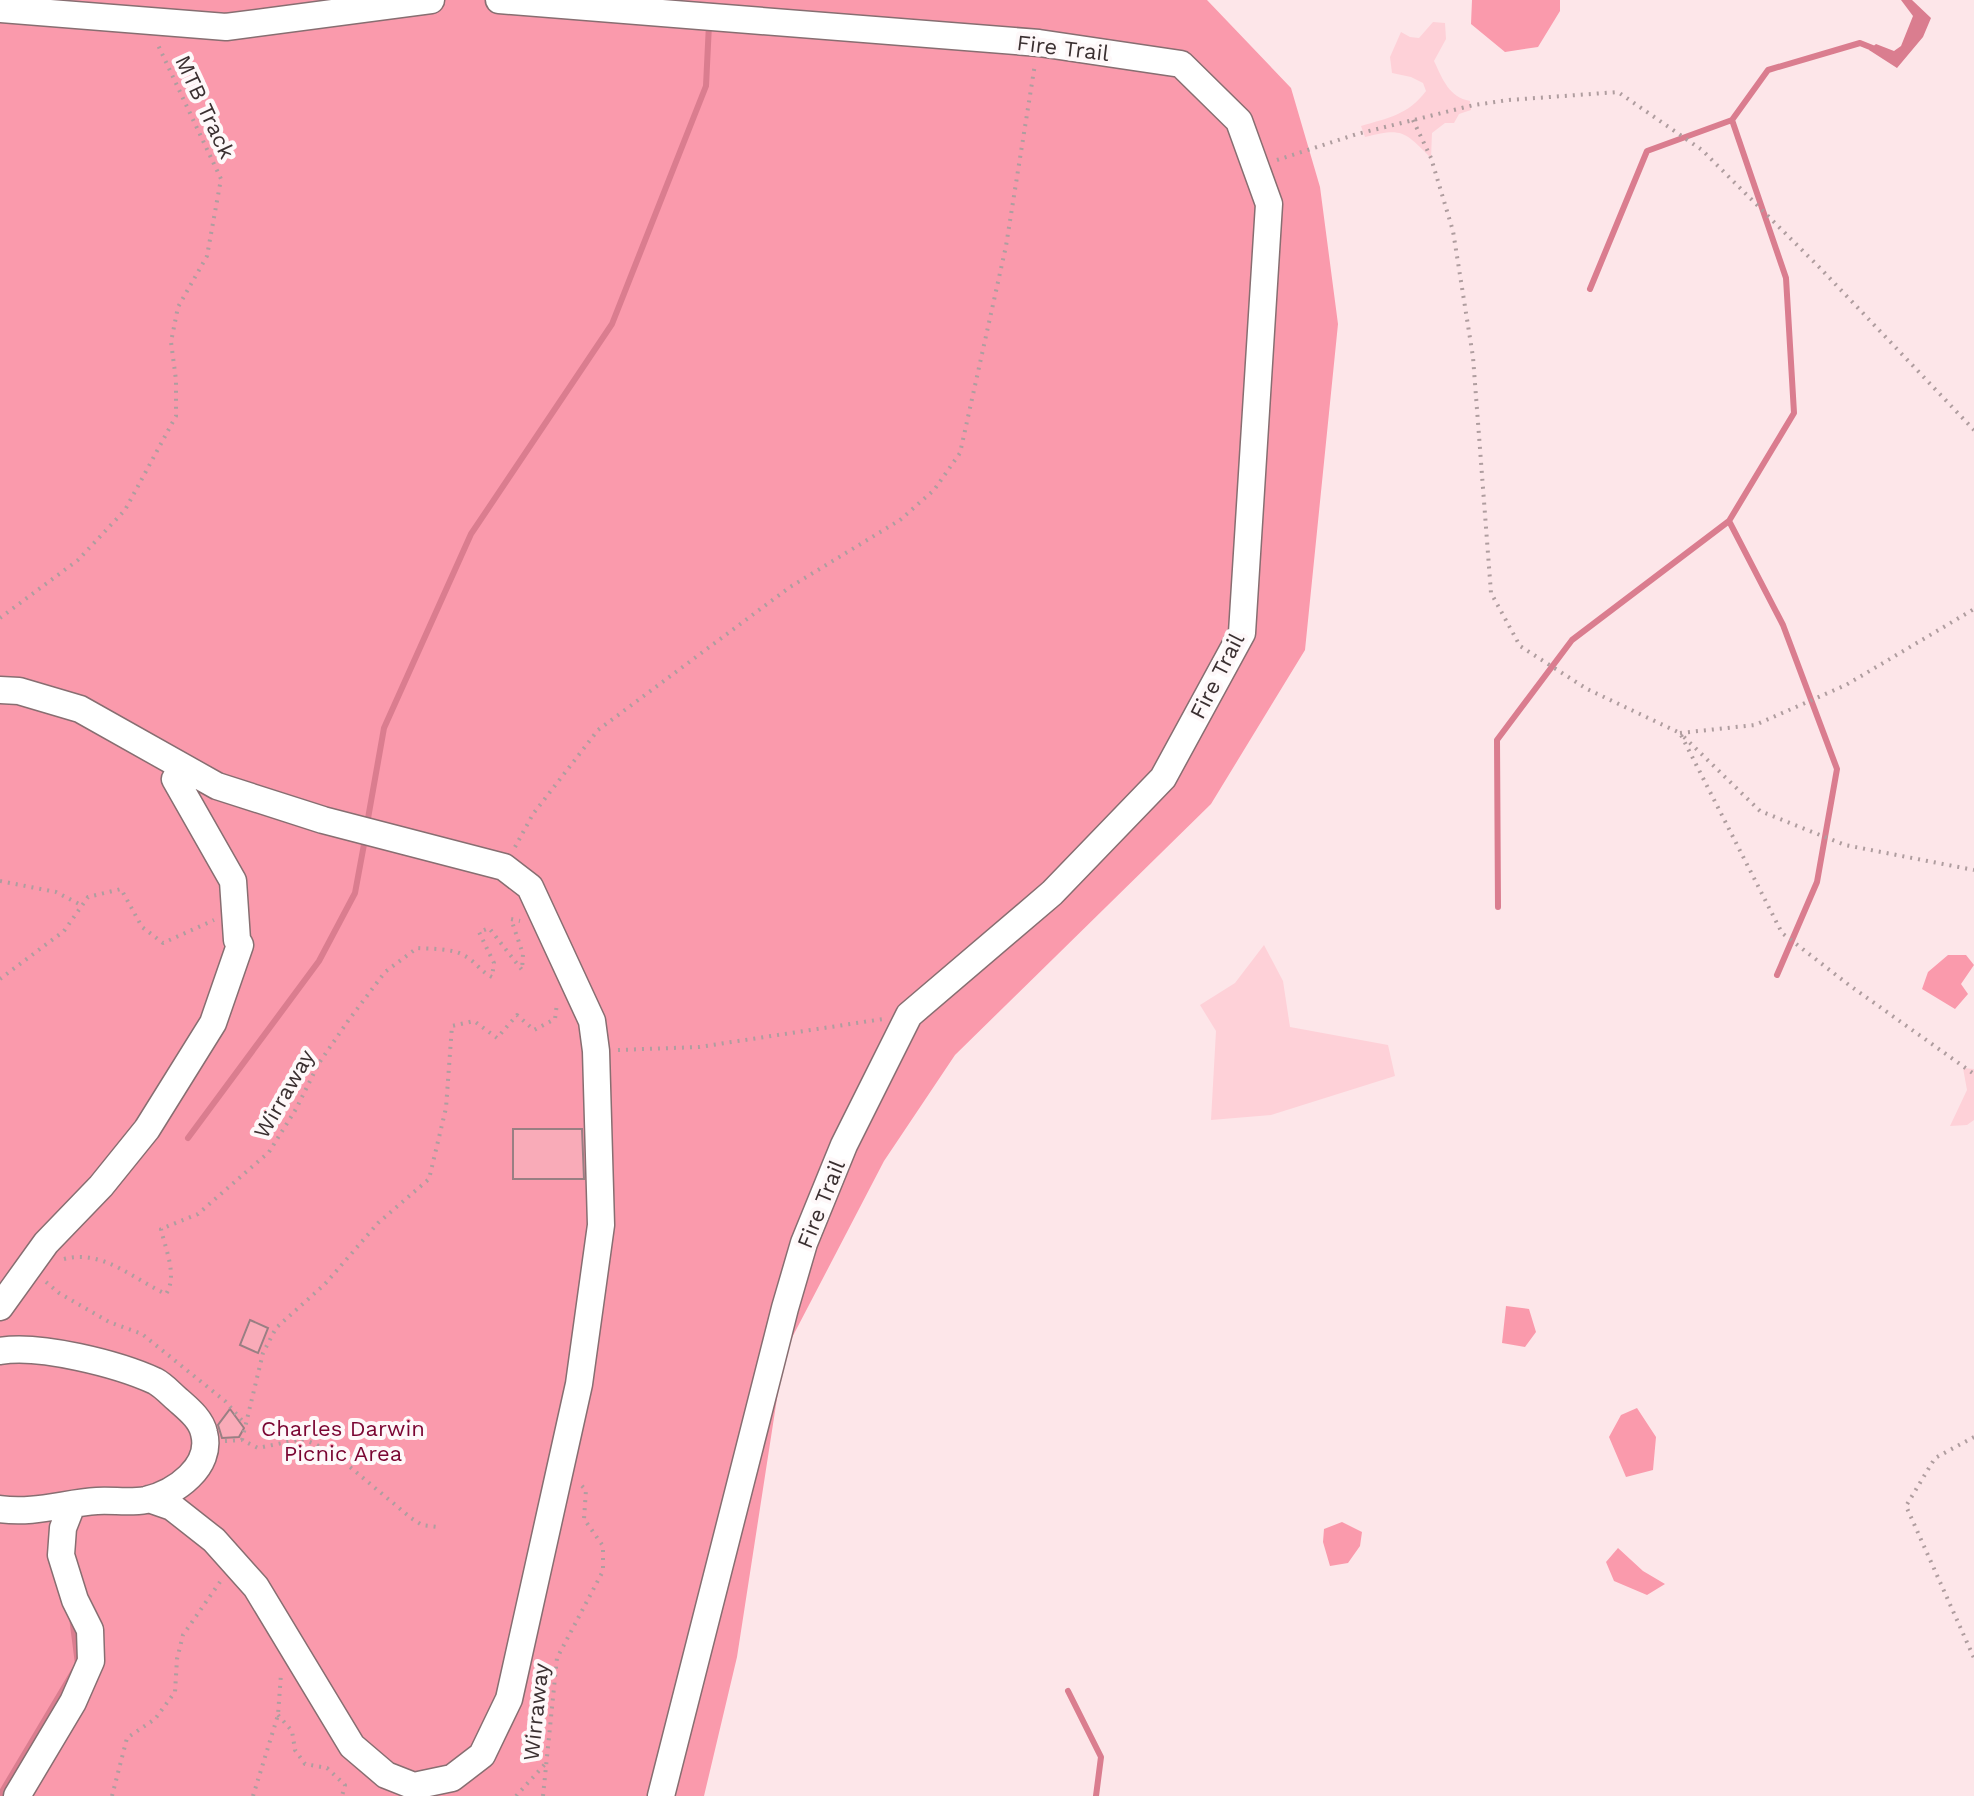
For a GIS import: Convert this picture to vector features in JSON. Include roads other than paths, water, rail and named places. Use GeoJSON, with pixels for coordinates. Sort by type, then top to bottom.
{"type":"FeatureCollection","features":[{"type":"Feature","properties":{"kind":"street"},"geometry":{"type":"LineString","coordinates":[[0,9],[226,27],[431,0]]}},
{"type":"Feature","properties":{"kind":"street","name":"Fire Trail"},"geometry":{"type":"LineString","coordinates":[[499,0],[1039,43],[1181,64],[1239,121],[1269,204],[1242,633],[1163,778],[1052,893],[909,1015],[844,1145],[804,1243],[781,1322],[661,1796]]}},
{"type":"Feature","properties":{"kind":"street"},"geometry":{"type":"LineString","coordinates":[[0,690],[19,691],[80,709],[217,786],[323,820],[504,867],[530,887],[592,1021],[596,1051],[601,1225],[579,1384],[509,1699],[482,1755],[452,1778],[414,1786],[386,1775],[352,1746],[256,1587],[214,1540],[172,1507],[149,1499]]}},
{"type":"Feature","properties":{"kind":"street"},"geometry":{"type":"LineString","coordinates":[[0,1307],[46,1243],[101,1186],[147,1129],[213,1023],[240,945],[237,940],[233,881],[175,779],[183,767]]}},
{"type":"Feature","properties":{"kind":"street"},"geometry":{"type":"LineString","coordinates":[[0,1351],[17,1348],[54,1352],[157,1382],[194,1414],[204,1433],[206,1448],[198,1467],[174,1488],[149,1499],[26,1510],[0,1509]]}},
{"type":"Feature","properties":{"kind":"street"},"geometry":{"type":"LineString","coordinates":[[17,1796],[73,1702],[91,1661],[90,1630],[75,1600],[61,1555],[63,1528],[72,1505]]}},
{"type":"Feature","properties":{"kind":"waterway"},"geometry":{"type":"LineString","coordinates":[[367,824],[384,728],[471,534],[612,324],[706,86],[709,24]]}},
{"type":"Feature","properties":{"kind":"waterway"},"geometry":{"type":"LineString","coordinates":[[1498,907],[1497,740],[1572,640],[1729,521],[1794,413],[1786,278],[1732,120],[1768,70],[1860,43],[1880,51]]}},
{"type":"Feature","properties":{"kind":"waterway"},"geometry":{"type":"LineString","coordinates":[[1590,289],[1647,151],[1732,120]]}},
{"type":"Feature","properties":{"kind":"waterway"},"geometry":{"type":"LineString","coordinates":[[1729,521],[1783,625],[1837,769],[1817,882],[1777,975]]}},
{"type":"Feature","properties":{"kind":"waterway"},"geometry":{"type":"LineString","coordinates":[[188,1138],[319,961],[355,893],[365,839]]}},
{"type":"Feature","properties":{"kind":"waterway"},"geometry":{"type":"LineString","coordinates":[[0,1795],[78,1664],[72,1617]]}},
{"type":"Feature","properties":{"kind":"waterway"},"geometry":{"type":"LineString","coordinates":[[1068,1691],[1101,1757],[1096,1796]]}},
{"type":"Feature","properties":{"kind":"park label","name":"Charles Darwin Picnic Area"},"geometry":{"type":"Point","coordinates":[343,1440]}}]}
